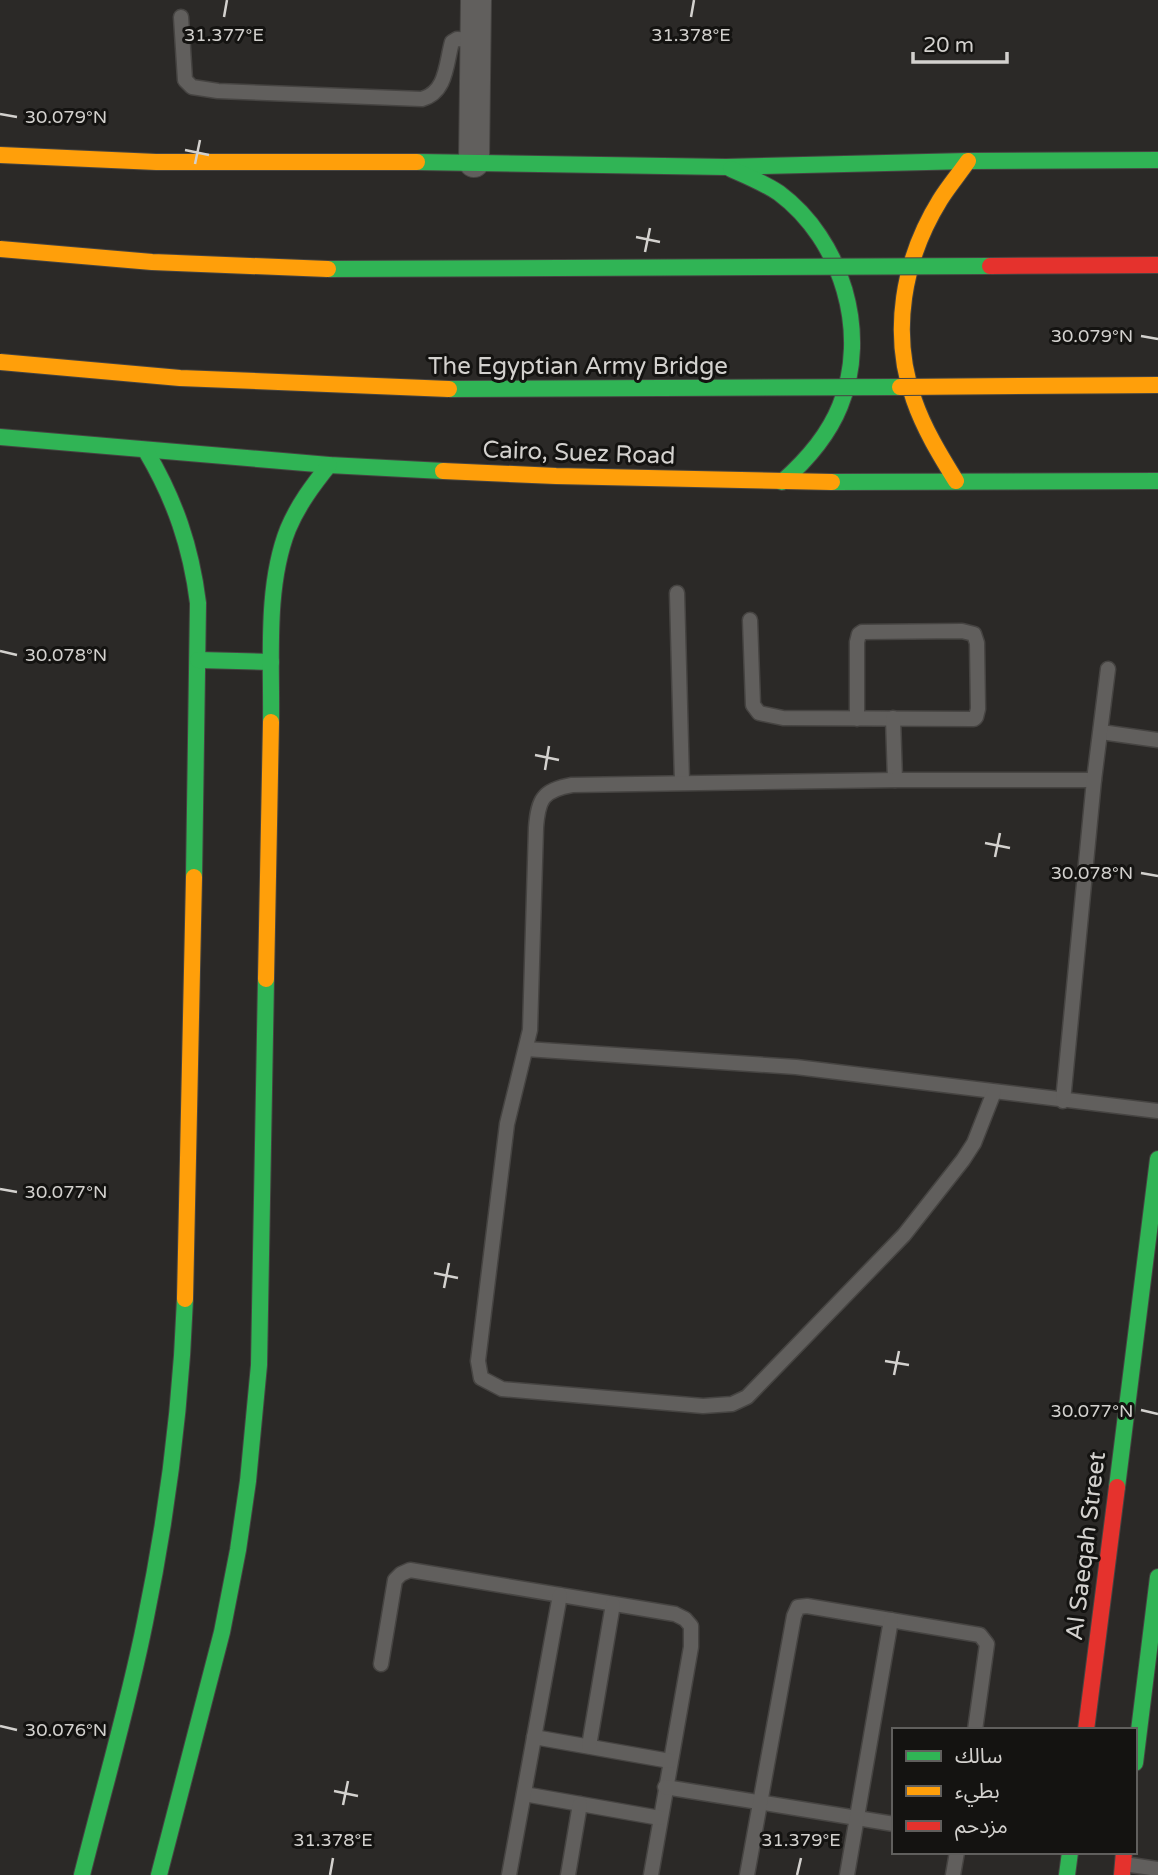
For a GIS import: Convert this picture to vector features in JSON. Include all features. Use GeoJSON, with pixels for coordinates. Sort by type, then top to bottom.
{"type":"FeatureCollection","features":[{"type":"Feature","properties":{"kind":"main road"},"geometry":{"type":"LineString","coordinates":[[0,155],[156,162],[474,162],[726,167],[1158,160]]}},
{"type":"Feature","properties":{"kind":"main road"},"geometry":{"type":"LineString","coordinates":[[956,481],[936,452],[920,421],[909,388],[901,319],[905,284],[927,218],[945,188],[968,161]]}},
{"type":"Feature","properties":{"kind":"main road"},"geometry":{"type":"LineString","coordinates":[[726,167],[757,179],[785,198],[808,220],[828,247],[850,308],[853,341],[850,373],[841,405],[826,434],[806,460],[782,482]]}},
{"type":"Feature","properties":{"kind":"main road"},"geometry":{"type":"LineString","coordinates":[[0,249],[264,268],[486,271],[1158,265]]}},
{"type":"Feature","properties":{"kind":"main road","name":"The Egyptian Army Bridge"},"geometry":{"type":"LineString","coordinates":[[0,362],[270,384],[491,391],[1158,385]]}},
{"type":"Feature","properties":{"kind":"main road","name":"Cairo, Suez Road"},"geometry":{"type":"LineString","coordinates":[[0,437],[329,465],[782,482],[1158,481]]}},
{"type":"Feature","properties":{"kind":"main road"},"geometry":{"type":"LineString","coordinates":[[82,1875],[145,1622],[161,1535],[177,1421],[188,1269],[198,603],[194,563],[183,523],[167,486],[146,451]]}},
{"type":"Feature","properties":{"kind":"main road"},"geometry":{"type":"LineString","coordinates":[[159,1875],[221,1639],[239,1548],[251,1456],[259,1365],[271,662],[276,564],[287,528],[305,495],[329,465]]}},
{"type":"Feature","properties":{"kind":"main road"},"geometry":{"type":"LineString","coordinates":[[198,660],[271,662]]}},
{"type":"Feature","properties":{"kind":"main road","name":"Al Saeqah Street"},"geometry":{"type":"LineString","coordinates":[[1086,1728],[1158,1159]]}},
{"type":"Feature","properties":{"kind":"main road"},"geometry":{"type":"LineString","coordinates":[[1137,1748],[1158,1577]]}},
{"type":"Feature","properties":{"kind":"main road"},"geometry":{"type":"LineString","coordinates":[[1067,1875],[1070,1854]]}},
{"type":"Feature","properties":{"kind":"street"},"geometry":{"type":"LineString","coordinates":[[474,162],[476,0]]}},
{"type":"Feature","properties":{"kind":"lane"},"geometry":{"type":"LineString","coordinates":[[181,17],[185,80],[192,87],[211,91],[422,99],[429,97],[440,87],[452,42],[457,39],[475,40]]}},
{"type":"Feature","properties":{"kind":"lane"},"geometry":{"type":"LineString","coordinates":[[677,593],[682,782]]}},
{"type":"Feature","properties":{"kind":"lane"},"geometry":{"type":"LineString","coordinates":[[750,620],[753,705],[759,713],[783,718],[857,719],[969,719],[976,717],[977,643],[974,634],[962,631],[859,634],[857,719]]}},
{"type":"Feature","properties":{"kind":"lane"},"geometry":{"type":"LineString","coordinates":[[1063,1101],[1094,780],[1108,669]]}},
{"type":"Feature","properties":{"kind":"lane"},"geometry":{"type":"LineString","coordinates":[[893,718],[895,780]]}},
{"type":"Feature","properties":{"kind":"lane"},"geometry":{"type":"LineString","coordinates":[[1101,732],[1158,740]]}},
{"type":"Feature","properties":{"kind":"lane"},"geometry":{"type":"LineString","coordinates":[[994,1092],[974,1143],[904,1235],[747,1397],[732,1404],[703,1406],[502,1389],[481,1378],[478,1361],[499,1173],[507,1124],[530,1030],[536,828],[537,812],[543,797],[555,788],[572,785],[1094,780]]}},
{"type":"Feature","properties":{"kind":"lane"},"geometry":{"type":"LineString","coordinates":[[526,1049],[796,1067],[1158,1111]]}},
{"type":"Feature","properties":{"kind":"lane"},"geometry":{"type":"LineString","coordinates":[[381,1664],[395,1580],[410,1570],[675,1614],[685,1619],[691,1626],[691,1647],[651,1875]]}},
{"type":"Feature","properties":{"kind":"lane"},"geometry":{"type":"LineString","coordinates":[[509,1875],[560,1595]]}},
{"type":"Feature","properties":{"kind":"lane"},"geometry":{"type":"LineString","coordinates":[[589,1746],[613,1604]]}},
{"type":"Feature","properties":{"kind":"lane"},"geometry":{"type":"LineString","coordinates":[[747,1875],[798,1607],[807,1606],[972,1633],[984,1639],[987,1651],[975,1728]]}},
{"type":"Feature","properties":{"kind":"lane"},"geometry":{"type":"LineString","coordinates":[[847,1875],[891,1620]]}},
{"type":"Feature","properties":{"kind":"lane"},"geometry":{"type":"LineString","coordinates":[[534,1737],[670,1761]]}},
{"type":"Feature","properties":{"kind":"lane"},"geometry":{"type":"LineString","coordinates":[[665,1787],[892,1824]]}},
{"type":"Feature","properties":{"kind":"lane"},"geometry":{"type":"LineString","coordinates":[[524,1794],[660,1818]]}},
{"type":"Feature","properties":{"kind":"lane"},"geometry":{"type":"LineString","coordinates":[[568,1875],[580,1804]]}},
{"type":"Feature","properties":{"kind":"lane"},"geometry":{"type":"LineString","coordinates":[[953,1875],[957,1854]]}},
{"type":"Feature","properties":{"kind":"lane"},"geometry":{"type":"LineString","coordinates":[[1123,1864],[1158,1869]]}},
{"type":"Feature","properties":{"kind":"traffic: fast"},"geometry":{"type":"LineString","coordinates":[[417,162],[726,167],[1158,160]]}},
{"type":"Feature","properties":{"kind":"traffic: fast"},"geometry":{"type":"LineString","coordinates":[[731,169],[773,189],[801,213],[834,262],[850,319],[852,349],[849,378],[840,406],[816,447],[782,482]]}},
{"type":"Feature","properties":{"kind":"traffic: fast"},"geometry":{"type":"LineString","coordinates":[[328,269],[990,266]]}},
{"type":"Feature","properties":{"kind":"traffic: fast"},"geometry":{"type":"LineString","coordinates":[[449,389],[900,387]]}},
{"type":"Feature","properties":{"kind":"traffic: fast"},"geometry":{"type":"LineString","coordinates":[[0,437],[329,465],[443,471]]}},
{"type":"Feature","properties":{"kind":"traffic: fast"},"geometry":{"type":"LineString","coordinates":[[146,451],[180,524],[198,603],[194,877]]}},
{"type":"Feature","properties":{"kind":"traffic: fast"},"geometry":{"type":"LineString","coordinates":[[271,722],[271,624],[281,551],[296,512],[329,465]]}},
{"type":"Feature","properties":{"kind":"traffic: fast"},"geometry":{"type":"LineString","coordinates":[[832,482],[1158,481]]}},
{"type":"Feature","properties":{"kind":"traffic: fast"},"geometry":{"type":"LineString","coordinates":[[198,660],[271,662]]}},
{"type":"Feature","properties":{"kind":"traffic: fast"},"geometry":{"type":"LineString","coordinates":[[159,1875],[222,1632],[248,1481],[259,1365],[266,979]]}},
{"type":"Feature","properties":{"kind":"traffic: fast"},"geometry":{"type":"LineString","coordinates":[[1117,1487],[1158,1159]]}},
{"type":"Feature","properties":{"kind":"traffic: fast"},"geometry":{"type":"LineString","coordinates":[[82,1875],[131,1686],[153,1582],[176,1421],[185,1299]]}},
{"type":"Feature","properties":{"kind":"traffic: fast"},"geometry":{"type":"LineString","coordinates":[[1137,1747],[1158,1577]]}},
{"type":"Feature","properties":{"kind":"traffic: fast"},"geometry":{"type":"LineString","coordinates":[[1067,1875],[1070,1854]]}},
{"type":"Feature","properties":{"kind":"traffic: slow"},"geometry":{"type":"LineString","coordinates":[[0,155],[156,162],[417,162]]}},
{"type":"Feature","properties":{"kind":"traffic: slow"},"geometry":{"type":"LineString","coordinates":[[956,481],[927,432],[914,400],[907,375],[902,323],[904,297],[917,247],[940,200],[968,161]]}},
{"type":"Feature","properties":{"kind":"traffic: slow"},"geometry":{"type":"LineString","coordinates":[[0,249],[152,262],[328,269]]}},
{"type":"Feature","properties":{"kind":"traffic: slow"},"geometry":{"type":"LineString","coordinates":[[0,362],[180,378],[449,389]]}},
{"type":"Feature","properties":{"kind":"traffic: slow"},"geometry":{"type":"LineString","coordinates":[[900,387],[1158,385]]}},
{"type":"Feature","properties":{"kind":"traffic: slow"},"geometry":{"type":"LineString","coordinates":[[443,471],[832,482]]}},
{"type":"Feature","properties":{"kind":"traffic: slow"},"geometry":{"type":"LineString","coordinates":[[266,979],[271,722]]}},
{"type":"Feature","properties":{"kind":"traffic: slow"},"geometry":{"type":"LineString","coordinates":[[185,1299],[194,877]]}},
{"type":"Feature","properties":{"kind":"traffic: jam"},"geometry":{"type":"LineString","coordinates":[[990,266],[1158,265]]}},
{"type":"Feature","properties":{"kind":"traffic: jam"},"geometry":{"type":"LineString","coordinates":[[1086,1728],[1117,1487]]}},
{"type":"Feature","properties":{"kind":"traffic: jam"},"geometry":{"type":"LineString","coordinates":[[1122,1875],[1124,1854]]}}]}
